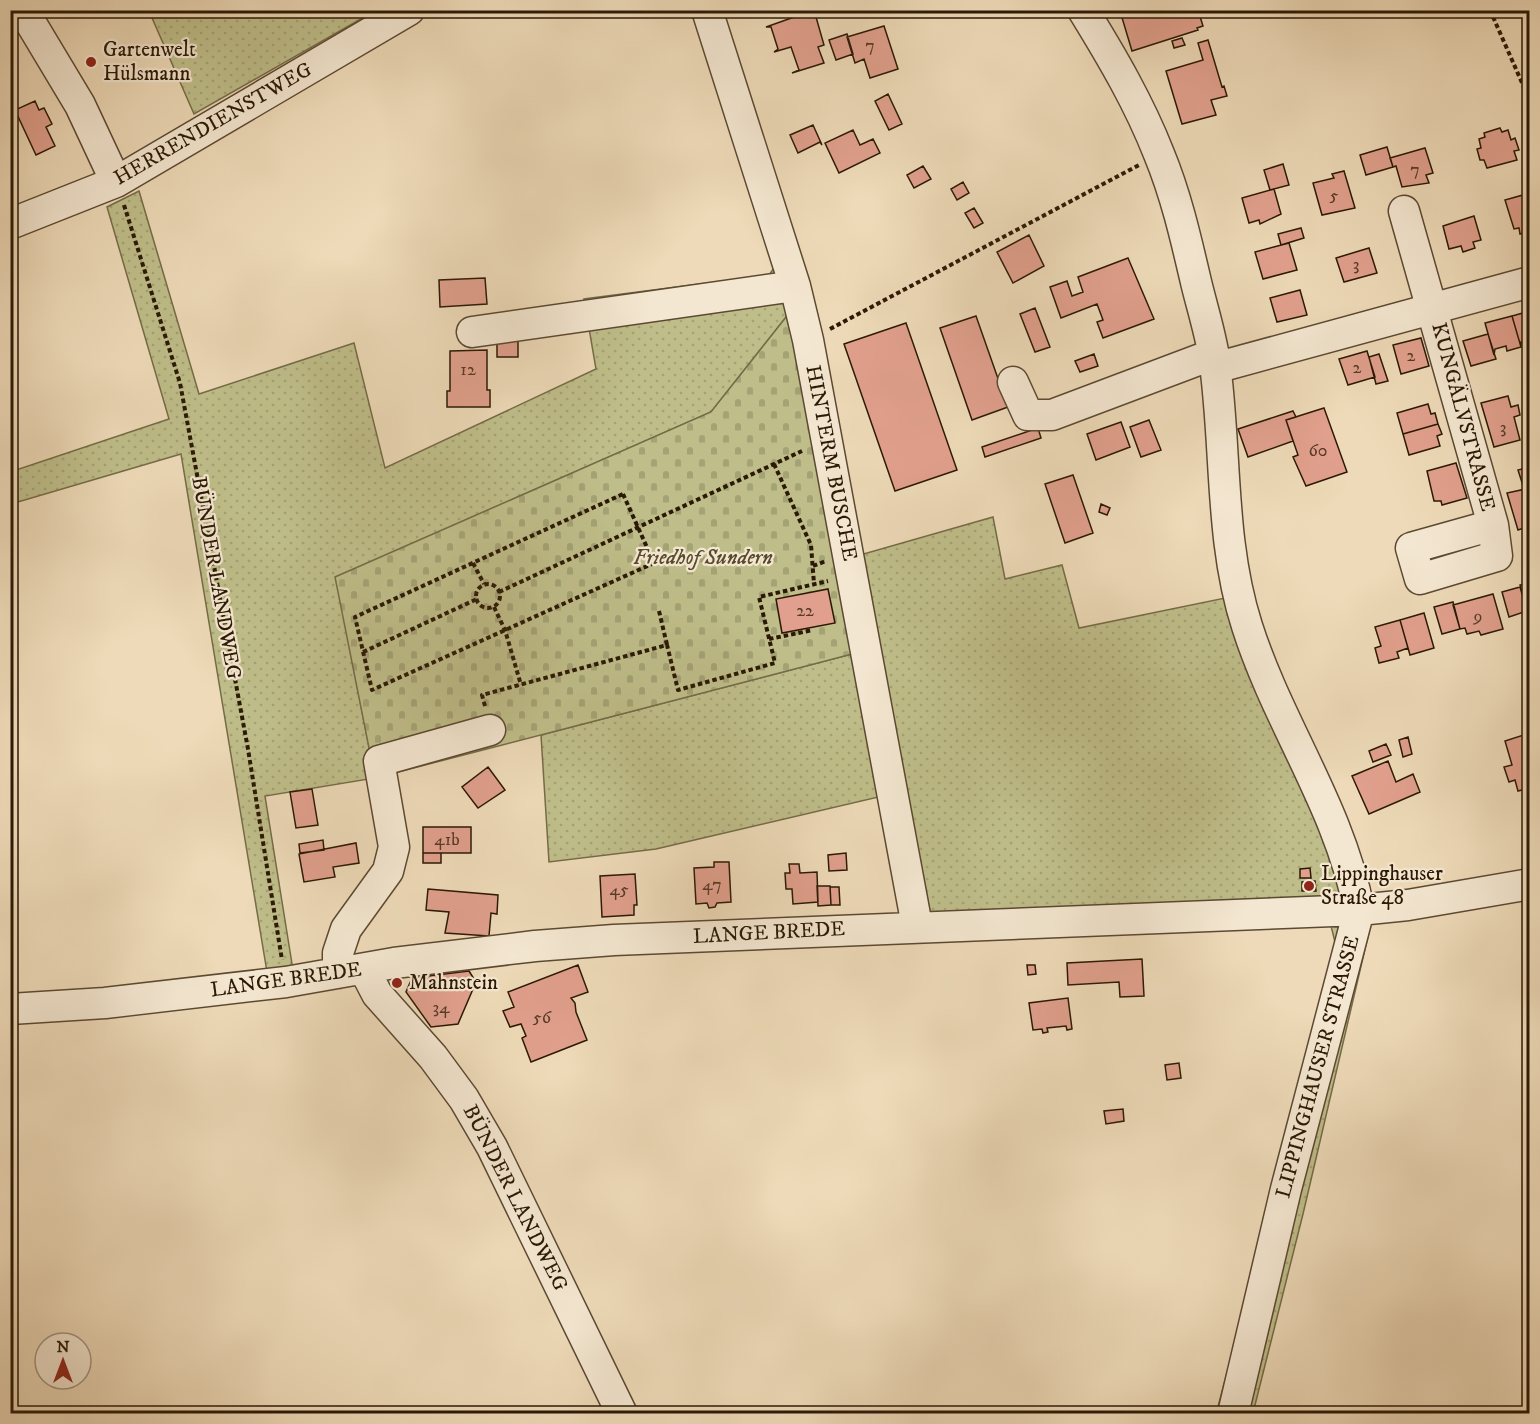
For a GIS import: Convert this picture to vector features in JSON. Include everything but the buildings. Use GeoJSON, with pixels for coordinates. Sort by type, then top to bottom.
{"type":"FeatureCollection","features":[{"type":"Feature","properties":{"kind":"street"},"geometry":{"type":"LineString","coordinates":[[24,10],[80,105],[116,182]]}},
{"type":"Feature","properties":{"kind":"street","name":"HERRENDIENSTWEG"},"geometry":{"type":"LineString","coordinates":[[10,224],[116,182],[409,10]]}},
{"type":"Feature","properties":{"kind":"street","name":"HINTERM BUSCHE"},"geometry":{"type":"LineString","coordinates":[[707,10],[795,286],[808,340],[917,926]]}},
{"type":"Feature","properties":{"kind":"street","name":"LIPPINGHAUSER STRASSE"},"geometry":{"type":"LineString","coordinates":[[1083,10],[1114,61],[1160,155],[1179,212],[1214,361],[1230,546],[1247,627],[1329,811],[1352,872],[1359,910],[1286,1189],[1233,1413]]}},
{"type":"Feature","properties":{"kind":"street","name":"KUNGÄLVSTRASSE"},"geometry":{"type":"LineString","coordinates":[[1404,212],[1434,308],[1493,525]]}},
{"type":"Feature","properties":{"kind":"street"},"geometry":{"type":"LineString","coordinates":[[1013,382],[1028,415],[1052,415],[1214,361],[1434,308],[1530,282]]}},
{"type":"Feature","properties":{"kind":"street"},"geometry":{"type":"LineString","coordinates":[[472,332],[795,286]]}},
{"type":"Feature","properties":{"kind":"street"},"geometry":{"type":"LineString","coordinates":[[351,971],[338,953],[346,929],[388,871],[394,847],[379,761],[490,730]]}},
{"type":"Feature","properties":{"kind":"street","name":"LANGE BREDE"},"geometry":{"type":"LineString","coordinates":[[10,1009],[105,1003],[286,981],[394,963],[535,946],[917,926],[1359,910],[1408,905],[1530,884]]}},
{"type":"Feature","properties":{"kind":"street","name":"BÜNDER LANDWEG"},"geometry":{"type":"LineString","coordinates":[[351,971],[377,994],[433,1056],[465,1100],[492,1147],[622,1413]]}},
{"type":"Feature","properties":{"kind":"path"},"geometry":{"type":"LineString","coordinates":[[1490,10],[1530,101]]}},
{"type":"Feature","properties":{"kind":"path"},"geometry":{"type":"LineString","coordinates":[[808,340],[1160,155]]}},
{"type":"Feature","properties":{"kind":"path","name":"BÜNDER LANDWEG"},"geometry":{"type":"LineString","coordinates":[[116,182],[180,383],[248,749],[286,981]]}},
{"type":"Feature","properties":{"kind":"path"},"geometry":{"type":"LineString","coordinates":[[499,592],[802,451]]}},
{"type":"Feature","properties":{"kind":"path"},"geometry":{"type":"LineString","coordinates":[[659,611],[678,690],[775,663],[759,597],[814,584],[811,545],[774,464]]}},
{"type":"Feature","properties":{"kind":"path"},"geometry":{"type":"LineString","coordinates":[[623,494],[654,563],[372,690],[355,617],[473,563],[623,494]]}},
{"type":"Feature","properties":{"kind":"path"},"geometry":{"type":"LineString","coordinates":[[473,563],[484,584]]}},
{"type":"Feature","properties":{"kind":"path"},"geometry":{"type":"LineString","coordinates":[[484,584],[492,585],[499,592],[499,601],[494,606],[482,606],[477,599],[477,592],[484,584]]}},
{"type":"Feature","properties":{"kind":"path"},"geometry":{"type":"LineString","coordinates":[[363,652],[477,599]]}},
{"type":"Feature","properties":{"kind":"path"},"geometry":{"type":"LineString","coordinates":[[494,606],[505,630],[521,685]]}},
{"type":"Feature","properties":{"kind":"path"},"geometry":{"type":"LineString","coordinates":[[769,639],[813,630]]}},
{"type":"Feature","properties":{"kind":"path"},"geometry":{"type":"LineString","coordinates":[[490,730],[482,695],[667,645]]}},
{"type":"Feature","properties":{"kind":"green space"},"geometry":{"type":"Polygon","coordinates":[[[149,11],[375,11],[194,114],[149,11]]]}},
{"type":"Feature","properties":{"kind":"green space"},"geometry":{"type":"Polygon","coordinates":[[[139,191],[199,394],[354,343],[385,468],[596,369],[584,299],[769,275],[779,261],[794,307],[711,412],[336,577],[375,778],[265,796],[293,970],[267,972],[181,454],[11,504],[10,472],[169,419],[107,207],[139,191]]]}},
{"type":"Feature","properties":{"kind":"green space","name":"Friedhof Sundern"},"geometry":{"type":"Polygon","coordinates":[[[794,307],[856,653],[375,778],[335,577],[711,412],[794,307]]]}},
{"type":"Feature","properties":{"kind":"green space"},"geometry":{"type":"Polygon","coordinates":[[[993,517],[1005,579],[1062,565],[1079,628],[1225,598],[1338,864],[1339,904],[931,917],[860,555],[993,517]]]}},
{"type":"Feature","properties":{"kind":"green space"},"geometry":{"type":"Polygon","coordinates":[[[856,653],[887,795],[656,849],[549,862],[541,735],[856,653]]]}},
{"type":"Feature","properties":{"kind":"green space"},"geometry":{"type":"Polygon","coordinates":[[[1331,926],[1369,932],[1303,1214],[1253,1413],[1216,1414],[1265,1231],[1336,946],[1331,926]]]}},
{"type":"Feature","properties":{"kind":"place","name":"Gartenwelt Hülsmann"},"geometry":{"type":"Point","coordinates":[91,62]}},
{"type":"Feature","properties":{"kind":"place","name":"Lippinghauser Straße 48"},"geometry":{"type":"Point","coordinates":[1309,886]}},
{"type":"Feature","properties":{"kind":"place","name":"Mahnstein"},"geometry":{"type":"Point","coordinates":[397,983]}}]}
